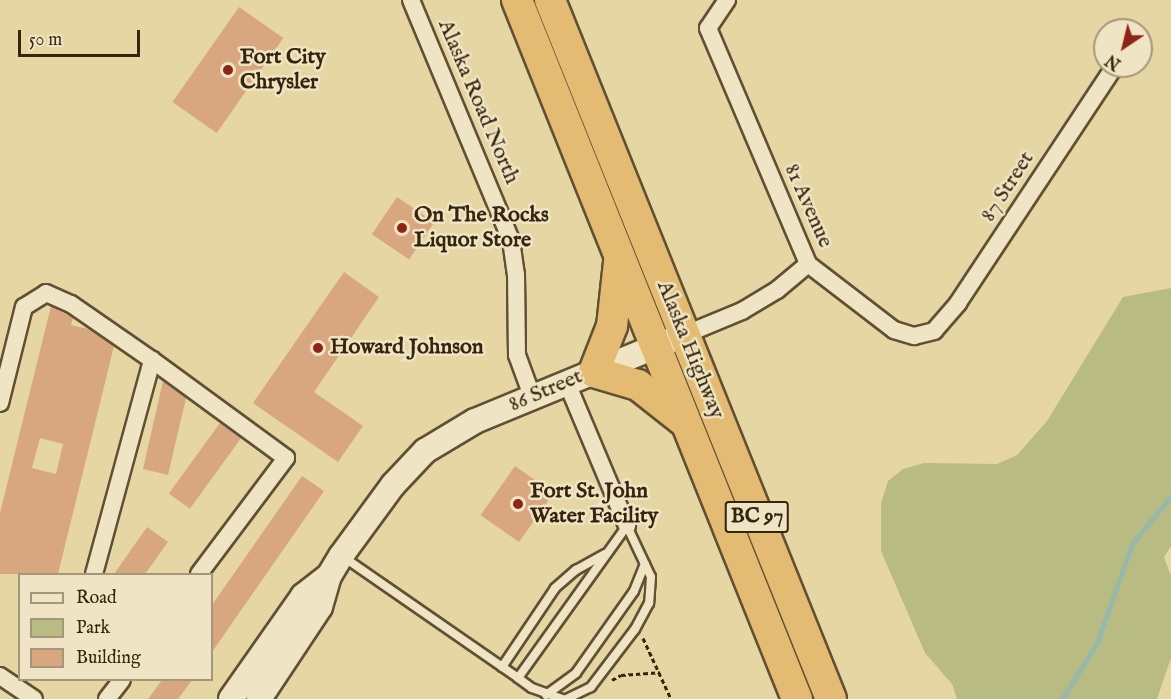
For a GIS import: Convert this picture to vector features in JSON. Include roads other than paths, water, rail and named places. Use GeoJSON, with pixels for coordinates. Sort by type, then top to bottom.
{"type":"FeatureCollection","features":[{"type":"Feature","properties":{"kind":"highway","name":"Alaska Highway"},"geometry":{"type":"LineString","coordinates":[[517,0],[797,699]]}},
{"type":"Feature","properties":{"kind":"highway","name":"Alaska Highway"},"geometry":{"type":"LineString","coordinates":[[550,0],[831,699]]}},
{"type":"Feature","properties":{"kind":"highway"},"geometry":{"type":"LineString","coordinates":[[620,258],[612,326],[581,377],[638,385],[685,422]]}},
{"type":"Feature","properties":{"kind":"main road","name":"86 Street"},"geometry":{"type":"LineString","coordinates":[[231,699],[303,596],[335,566],[393,485],[425,452],[454,432],[532,396],[684,335]]}},
{"type":"Feature","properties":{"kind":"main road","name":"86 Street"},"geometry":{"type":"LineString","coordinates":[[259,699],[320,607],[335,566]]}},
{"type":"Feature","properties":{"kind":"street","name":"Alaska Road North"},"geometry":{"type":"LineString","coordinates":[[411,0],[511,240],[516,274],[517,355],[532,396]]}},
{"type":"Feature","properties":{"kind":"street","name":"81 Avenue"},"geometry":{"type":"LineString","coordinates":[[727,0],[708,28],[808,264],[894,330],[914,336],[934,331]]}},
{"type":"Feature","properties":{"kind":"street","name":"87 Street"},"geometry":{"type":"LineString","coordinates":[[934,331],[958,303],[1107,78]]}},
{"type":"Feature","properties":{"kind":"street","name":"86 Street"},"geometry":{"type":"LineString","coordinates":[[684,335],[742,311],[777,290],[808,264]]}},
{"type":"Feature","properties":{"kind":"street"},"geometry":{"type":"LineString","coordinates":[[0,403],[24,308],[46,293],[71,304],[286,458],[200,573]]}},
{"type":"Feature","properties":{"kind":"street"},"geometry":{"type":"LineString","coordinates":[[94,573],[152,360]]}},
{"type":"Feature","properties":{"kind":"street"},"geometry":{"type":"LineString","coordinates":[[581,377],[627,526]]}},
{"type":"Feature","properties":{"kind":"street"},"geometry":{"type":"LineString","coordinates":[[0,676],[31,690]]}},
{"type":"Feature","properties":{"kind":"street"},"geometry":{"type":"LineString","coordinates":[[107,699],[121,681]]}},
{"type":"Feature","properties":{"kind":"lane"},"geometry":{"type":"LineString","coordinates":[[335,566],[518,678],[546,694],[565,699],[591,687],[635,629],[652,591],[645,564],[627,526],[518,678]]}},
{"type":"Feature","properties":{"kind":"lane"},"geometry":{"type":"LineString","coordinates":[[502,667],[555,588],[576,570],[608,553]]}},
{"type":"Feature","properties":{"kind":"lane"},"geometry":{"type":"LineString","coordinates":[[546,694],[576,673],[634,591],[645,564]]}},
{"type":"Feature","properties":{"kind":"waterway"},"geometry":{"type":"LineString","coordinates":[[1062,699],[1097,643],[1132,544],[1171,496]]}},
{"type":"Feature","properties":{"kind":"place","name":"Fort City Chrysler"},"geometry":{"type":"Point","coordinates":[228,70]}},
{"type":"Feature","properties":{"kind":"place","name":"On The Rocks Liquor Store"},"geometry":{"type":"Point","coordinates":[402,228]}},
{"type":"Feature","properties":{"kind":"place","name":"Howard Johnson"},"geometry":{"type":"Point","coordinates":[318,348]}},
{"type":"Feature","properties":{"kind":"place","name":"Fort St. John Water Facility"},"geometry":{"type":"Point","coordinates":[518,504]}}]}
